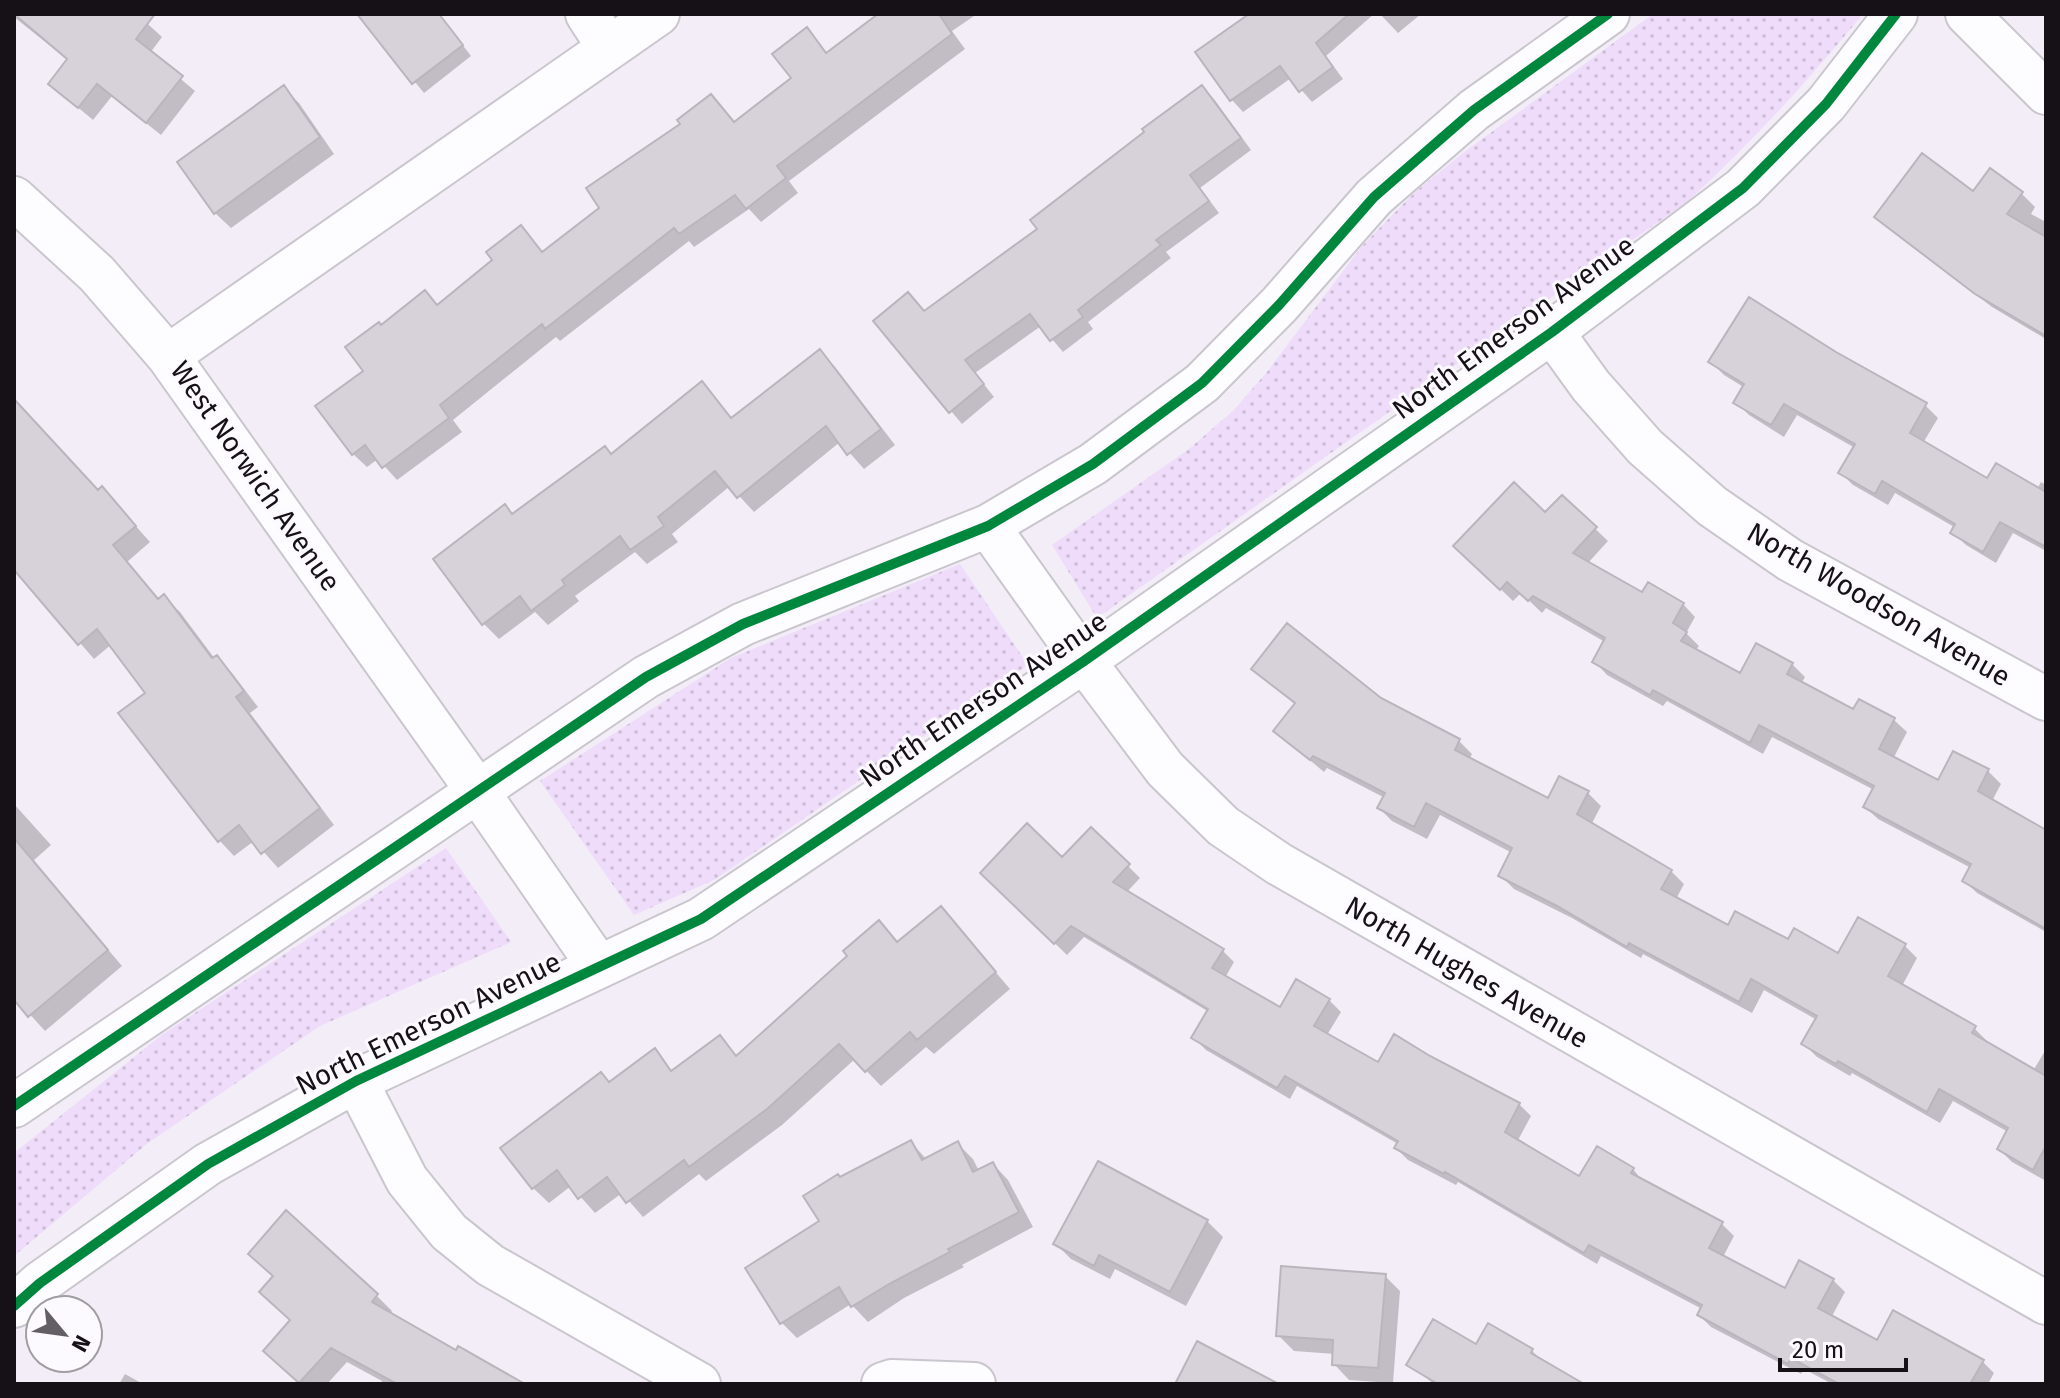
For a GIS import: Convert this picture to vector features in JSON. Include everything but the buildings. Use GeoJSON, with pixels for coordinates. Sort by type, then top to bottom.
{"type":"FeatureCollection","features":[{"type":"Feature","properties":{"kind":"street","name":"West Norwich Avenue"},"geometry":{"type":"LineString","coordinates":[[599,967],[168,356],[598,31],[658,14]]}},
{"type":"Feature","properties":{"kind":"street"},"geometry":{"type":"LineString","coordinates":[[14,1106],[646,677],[743,624],[988,526],[1093,464],[1202,383],[1279,305],[1374,197],[1474,110],[1608,14]]}},
{"type":"Feature","properties":{"kind":"street","name":"North Emerson Avenue"},"geometry":{"type":"LineString","coordinates":[[14,1306],[40,1283],[208,1164],[356,1081],[701,919],[1084,661],[1552,332],[1743,188],[1826,104],[1896,14]]}},
{"type":"Feature","properties":{"kind":"street"},"geometry":{"type":"LineString","coordinates":[[1967,14],[2046,93]]}},
{"type":"Feature","properties":{"kind":"street"},"geometry":{"type":"LineString","coordinates":[[14,198],[97,274],[168,356]]}},
{"type":"Feature","properties":{"kind":"street","name":"North Woodson Avenue"},"geometry":{"type":"LineString","coordinates":[[1552,332],[1591,386],[1645,447],[1712,506],[1790,560],[2046,699]]}},
{"type":"Feature","properties":{"kind":"street","name":"North Hughes Avenue"},"geometry":{"type":"LineString","coordinates":[[988,526],[1165,769],[1223,826],[1279,864],[2046,1303]]}},
{"type":"Feature","properties":{"kind":"street"},"geometry":{"type":"LineString","coordinates":[[356,1081],[407,1180],[449,1232],[490,1265],[699,1384]]}},
{"type":"Feature","properties":{"kind":"street"},"geometry":{"type":"LineString","coordinates":[[883,1384],[892,1381],[974,1384]]}},
{"type":"Feature","properties":{"kind":"shaded area"},"geometry":{"type":"Polygon","coordinates":[[[1653,14],[1863,14],[1778,111],[1688,201],[1097,618],[1052,545],[1189,449],[1234,410],[1267,372],[1362,246],[1415,192],[1463,153],[1653,14]]]}},
{"type":"Feature","properties":{"kind":"shaded area"},"geometry":{"type":"Polygon","coordinates":[[[960,564],[1028,665],[714,880],[634,915],[540,781],[731,658],[960,564]]]}},
{"type":"Feature","properties":{"kind":"shaded area"},"geometry":{"type":"Polygon","coordinates":[[[446,848],[511,942],[320,1026],[148,1143],[14,1256],[14,1153],[163,1034],[446,848]]]}},
{"type":"Feature","properties":{"kind":"cycle path"},"geometry":{"type":"LineString","coordinates":[[14,1106],[646,677],[743,624],[988,526],[1093,464],[1202,383],[1279,305],[1374,197],[1474,110],[1608,14]]}},
{"type":"Feature","properties":{"kind":"cycle path"},"geometry":{"type":"LineString","coordinates":[[14,1306],[40,1283],[208,1164],[356,1081],[701,919],[1084,661],[1552,332],[1743,188],[1826,104],[1896,14]]}}]}
